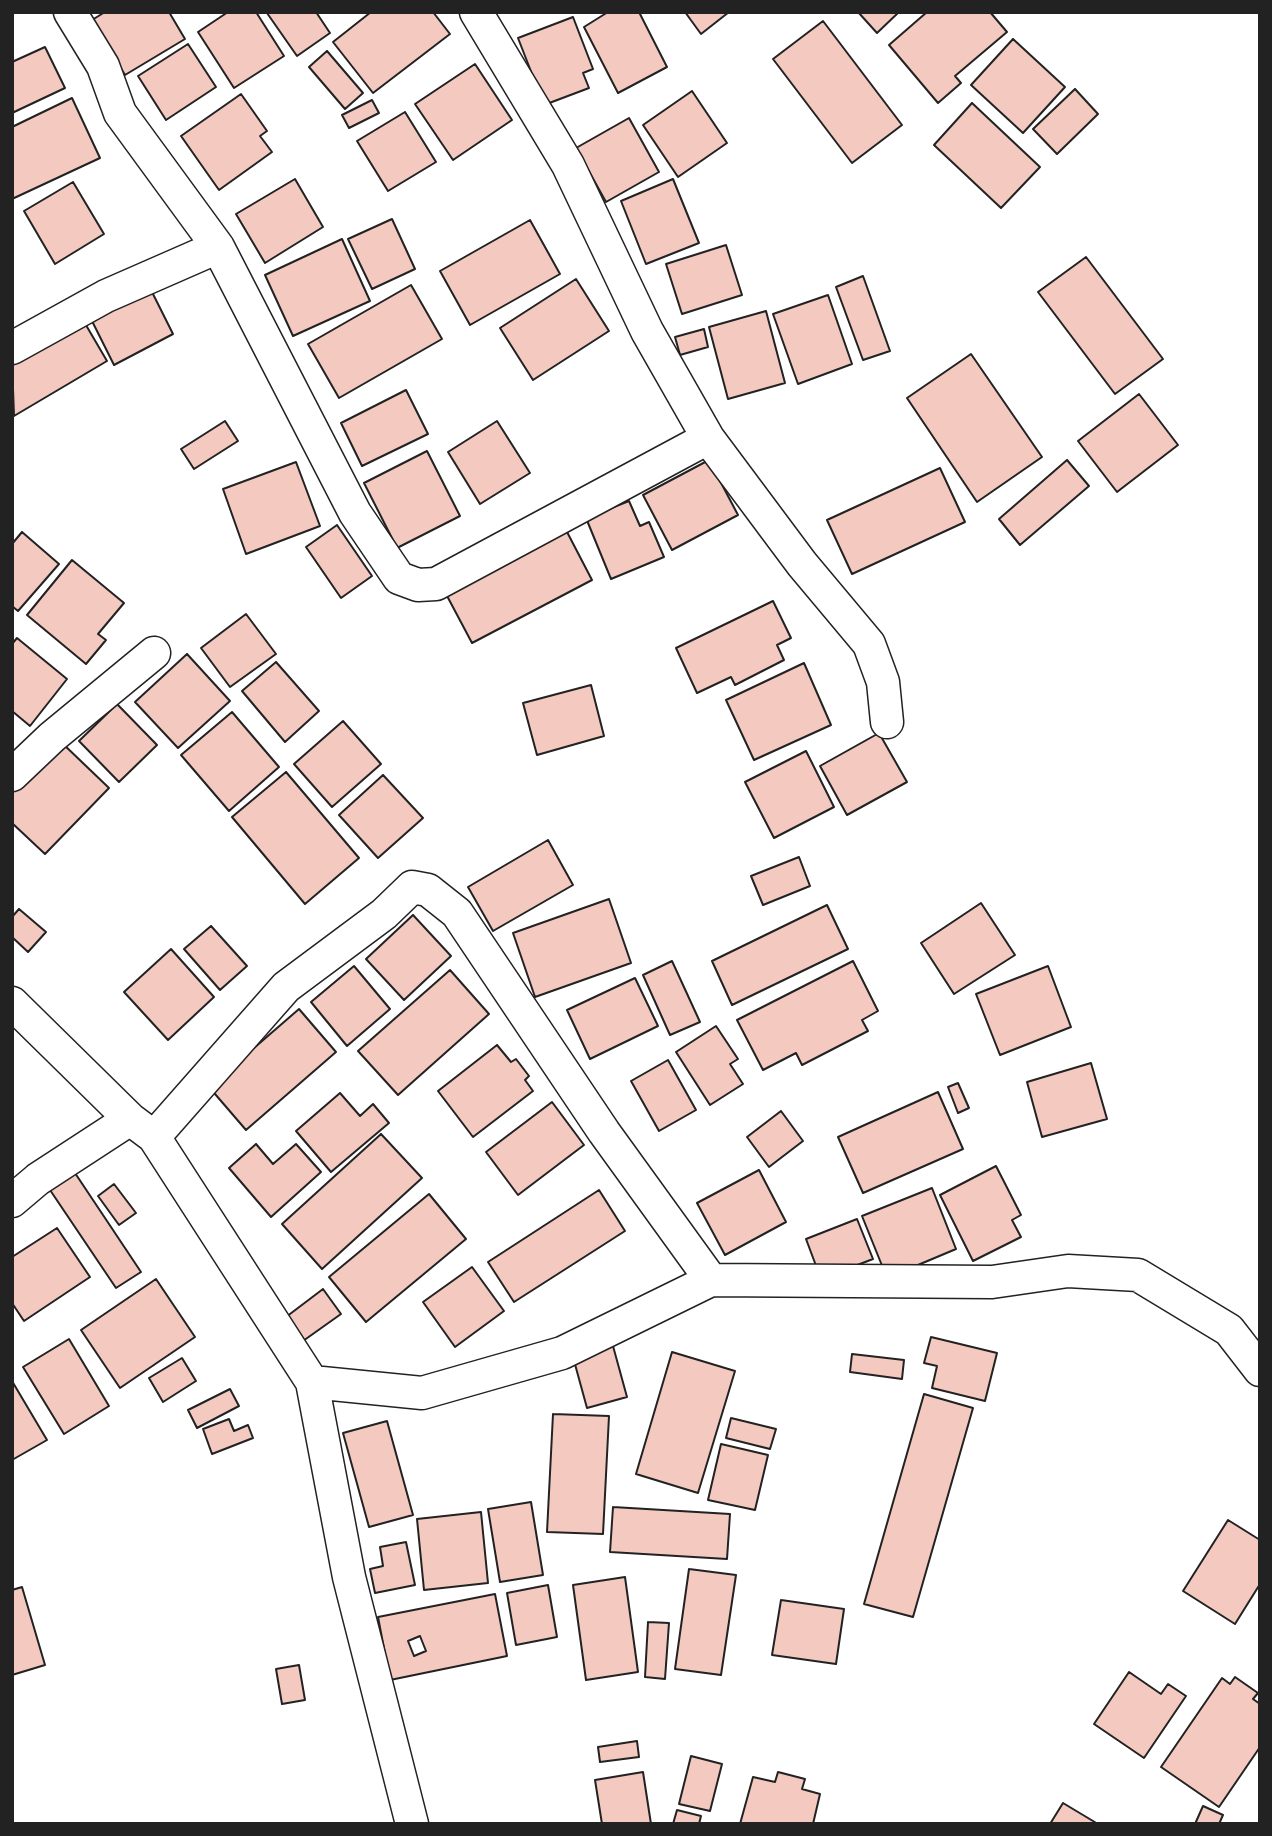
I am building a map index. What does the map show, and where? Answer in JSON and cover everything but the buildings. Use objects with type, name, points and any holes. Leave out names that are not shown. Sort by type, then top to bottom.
[{"type":"street","points":[[70,12],[103,66],[120,113],[218,247],[355,513],[399,578],[418,585],[436,584],[708,438]]},
{"type":"street","points":[[476,12],[568,165],[647,331],[708,438],[802,564],[869,644],[883,682],[887,722]]},
{"type":"street","points":[[12,348],[106,296],[218,247]]},
{"type":"street","points":[[12,775],[52,737],[154,653]]},
{"type":"street","points":[[12,1200],[38,1179],[142,1128],[286,987],[384,914],[412,887],[428,890],[441,897],[457,913],[604,1132],[711,1280]]},
{"type":"street","points":[[12,1003],[142,1128],[312,1382],[349,1577],[412,1824]]},
{"type":"street","points":[[312,1382],[422,1393],[562,1353],[711,1280],[992,1282],[1068,1271],[1138,1275],[1229,1331],[1260,1370]]}]
